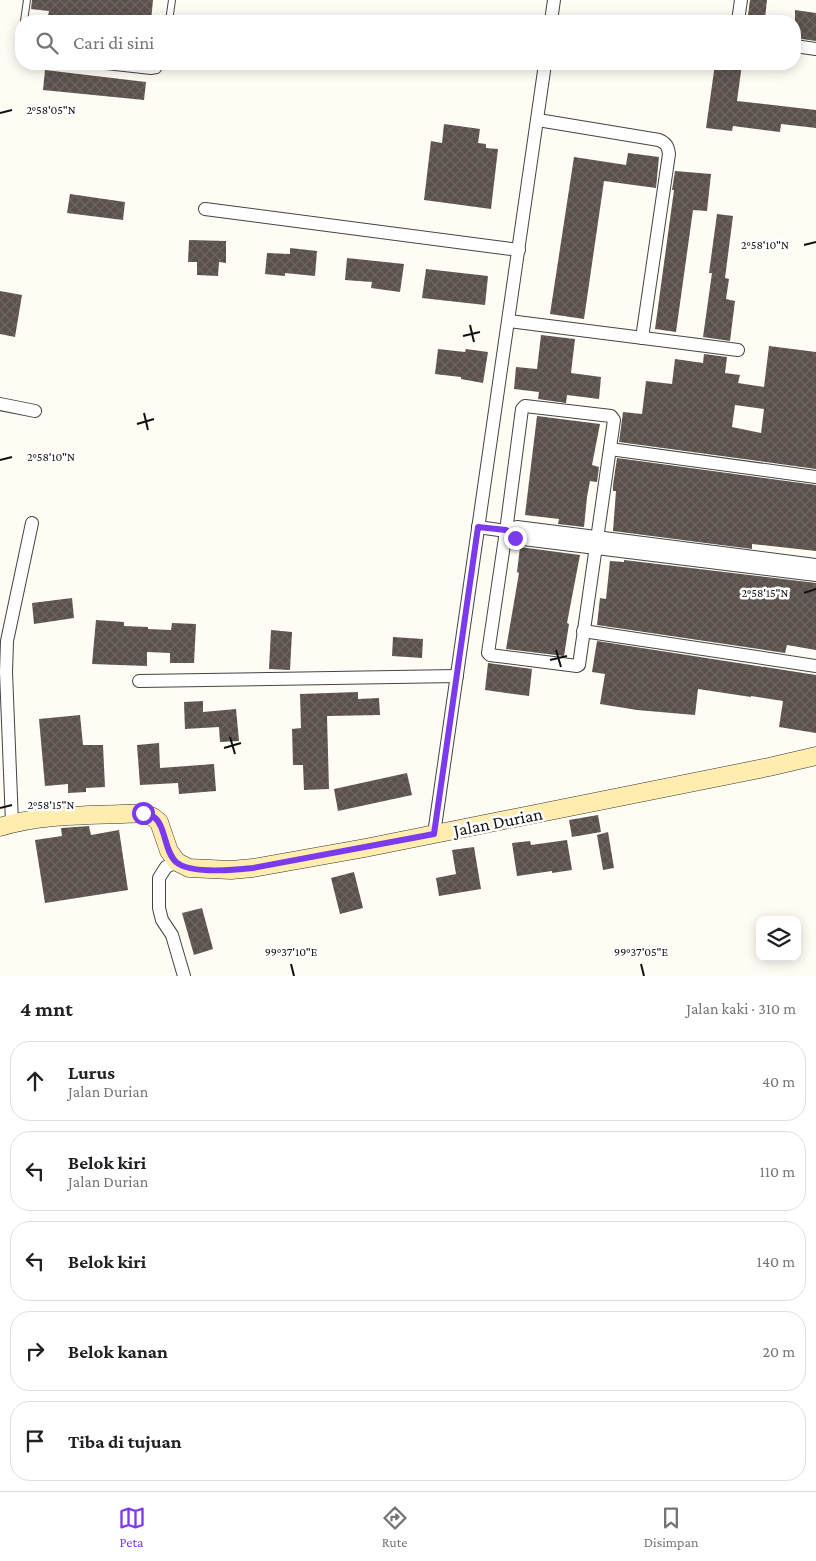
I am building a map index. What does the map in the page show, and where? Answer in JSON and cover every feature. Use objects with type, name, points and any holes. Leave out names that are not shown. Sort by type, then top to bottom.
[{"type":"street","points":[[552,15],[554,0]]},
{"type":"street","points":[[739,15],[741,0]]},
{"type":"street","points":[[801,47],[816,49]]},
{"type":"street","points":[[434,834],[545,70]]},
{"type":"street","points":[[538,120],[659,140],[665,142],[668,147],[669,154],[642,338]]},
{"type":"street","points":[[205,209],[519,250]]},
{"type":"street","points":[[509,321],[738,350]]},
{"type":"street","points":[[0,404],[35,411]]},
{"type":"street","points":[[523,407],[611,416],[614,423],[579,665],[489,655],[506,530],[523,407]]},
{"type":"street","points":[[610,449],[816,477]]},
{"type":"street","points":[[32,523],[7,641],[6,825],[56,818],[143,813],[159,822],[169,851],[177,862],[166,867],[159,878],[158,908],[162,920],[172,935],[184,976]]},
{"type":"street","points":[[478,527],[506,530],[517,527],[596,542],[816,575]]},
{"type":"street","points":[[596,542],[816,565]]},
{"type":"street","points":[[583,631],[816,666]]},
{"type":"street","points":[[139,681],[457,676]]},
{"type":"street","name":"Jalan Durian","points":[[177,862],[190,868],[231,870],[253,868],[434,834],[770,767],[816,756]]},
{"type":"lane","points":[[25,15],[27,0]]},
{"type":"lane","points":[[170,15],[172,0]]},
{"type":"lane","points":[[135,70],[151,72],[158,70]]},
{"type":"building","points":[[32,0],[153,0],[152,15],[48,15],[49,11],[31,9]]},
{"type":"building","points":[[750,0],[767,0],[765,15],[748,15]]},
{"type":"building","points":[[795,10],[816,13],[816,41],[801,39],[801,15],[795,15]]},
{"type":"building","points":[[45,70],[146,82],[144,100],[43,90]]},
{"type":"building","points":[[714,70],[741,70],[737,101],[816,110],[816,128],[781,124],[780,132],[733,126],[732,131],[706,128]]},
{"type":"building","points":[[444,124],[480,129],[478,143],[486,144],[486,148],[498,149],[491,209],[424,200],[431,141],[442,143]]},
{"type":"building","points":[[628,153],[659,157],[656,188],[604,181],[584,319],[550,314],[574,157],[626,165]]},
{"type":"building","points":[[675,171],[711,174],[707,211],[693,210],[676,332],[655,329]]},
{"type":"building","points":[[70,194],[125,202],[123,220],[67,213]]},
{"type":"building","points":[[717,214],[733,216],[725,278],[729,279],[726,299],[735,301],[730,341],[703,337],[712,273],[709,273]]},
{"type":"building","points":[[189,240],[226,241],[226,263],[219,262],[218,276],[197,275],[197,262],[188,262]]},
{"type":"building","points":[[290,248],[317,251],[315,276],[285,273],[285,276],[265,274],[267,253],[290,254]]},
{"type":"building","points":[[347,258],[404,264],[400,292],[371,288],[372,282],[345,280]]},
{"type":"building","points":[[426,269],[488,276],[485,305],[422,298]]},
{"type":"building","points":[[0,291],[22,295],[15,337],[0,334]]},
{"type":"building","points":[[541,335],[575,339],[571,373],[601,377],[599,399],[567,395],[566,403],[538,399],[539,392],[514,389],[516,367],[537,369]]},
{"type":"building","points":[[769,346],[816,352],[816,469],[619,442],[623,412],[642,414],[646,381],[672,384],[675,359],[703,363],[704,354],[727,357],[725,373],[740,375],[738,383],[764,387]],"holes":[[[735,405],[764,409],[761,433],[732,427]]]},
{"type":"building","points":[[438,349],[465,352],[466,349],[488,352],[483,383],[461,379],[461,377],[435,374]]},
{"type":"building","points":[[537,416],[600,424],[592,465],[599,467],[597,482],[590,481],[584,527],[558,524],[559,519],[525,515]]},
{"type":"building","points":[[617,458],[816,485],[816,551],[752,544],[752,549],[613,531],[616,491],[613,491],[613,485]]},
{"type":"building","points":[[520,547],[580,555],[567,623],[569,624],[564,656],[506,649],[519,573],[517,572]]},
{"type":"building","points":[[624,560],[816,583],[816,650],[787,645],[785,653],[597,625],[600,598],[606,599],[610,561],[624,562]]},
{"type":"building","points":[[72,598],[74,618],[34,624],[32,603]]},
{"type":"building","points":[[96,620],[124,622],[124,626],[171,630],[172,623],[196,624],[194,663],[170,663],[170,653],[147,652],[147,666],[92,664]]},
{"type":"building","points":[[271,630],[292,632],[290,670],[269,669]]},
{"type":"building","points":[[393,637],[423,639],[422,658],[392,656]]},
{"type":"building","points":[[597,641],[816,675],[816,733],[779,727],[783,701],[751,696],[698,689],[695,715],[637,710],[600,704],[605,674],[592,672]]},
{"type":"building","points":[[488,663],[532,669],[529,696],[485,690]]},
{"type":"building","points":[[358,692],[358,699],[379,698],[380,715],[327,716],[329,789],[304,790],[303,765],[293,765],[292,729],[301,728],[300,694]]},
{"type":"building","points":[[203,701],[203,712],[236,709],[239,741],[220,742],[219,727],[185,729],[184,702]]},
{"type":"building","points":[[80,715],[83,745],[103,745],[105,787],[86,788],[86,792],[68,793],[68,784],[45,786],[39,719]]},
{"type":"building","points":[[159,743],[160,768],[214,764],[216,791],[179,794],[178,783],[140,785],[137,745]]},
{"type":"building","points":[[407,773],[412,795],[338,811],[334,789]]},
{"type":"building","points":[[598,815],[601,832],[572,837],[569,820]]},
{"type":"building","points":[[89,826],[91,835],[119,830],[128,890],[45,903],[35,840],[62,836],[61,828]]},
{"type":"building","points":[[608,832],[614,868],[603,870],[597,835]]},
{"type":"building","points":[[567,840],[572,870],[517,876],[512,843],[530,841],[531,845]]},
{"type":"building","points":[[474,847],[481,889],[439,896],[436,878],[456,874],[452,850]]},
{"type":"building","points":[[354,872],[363,908],[340,914],[331,878]]},
{"type":"building","points":[[202,908],[213,949],[194,955],[182,913]]},
{"type":"route","points":[[143,813],[159,822],[169,851],[177,862],[190,868],[231,870],[253,868],[434,834],[478,527],[506,530],[515,538]]}]
